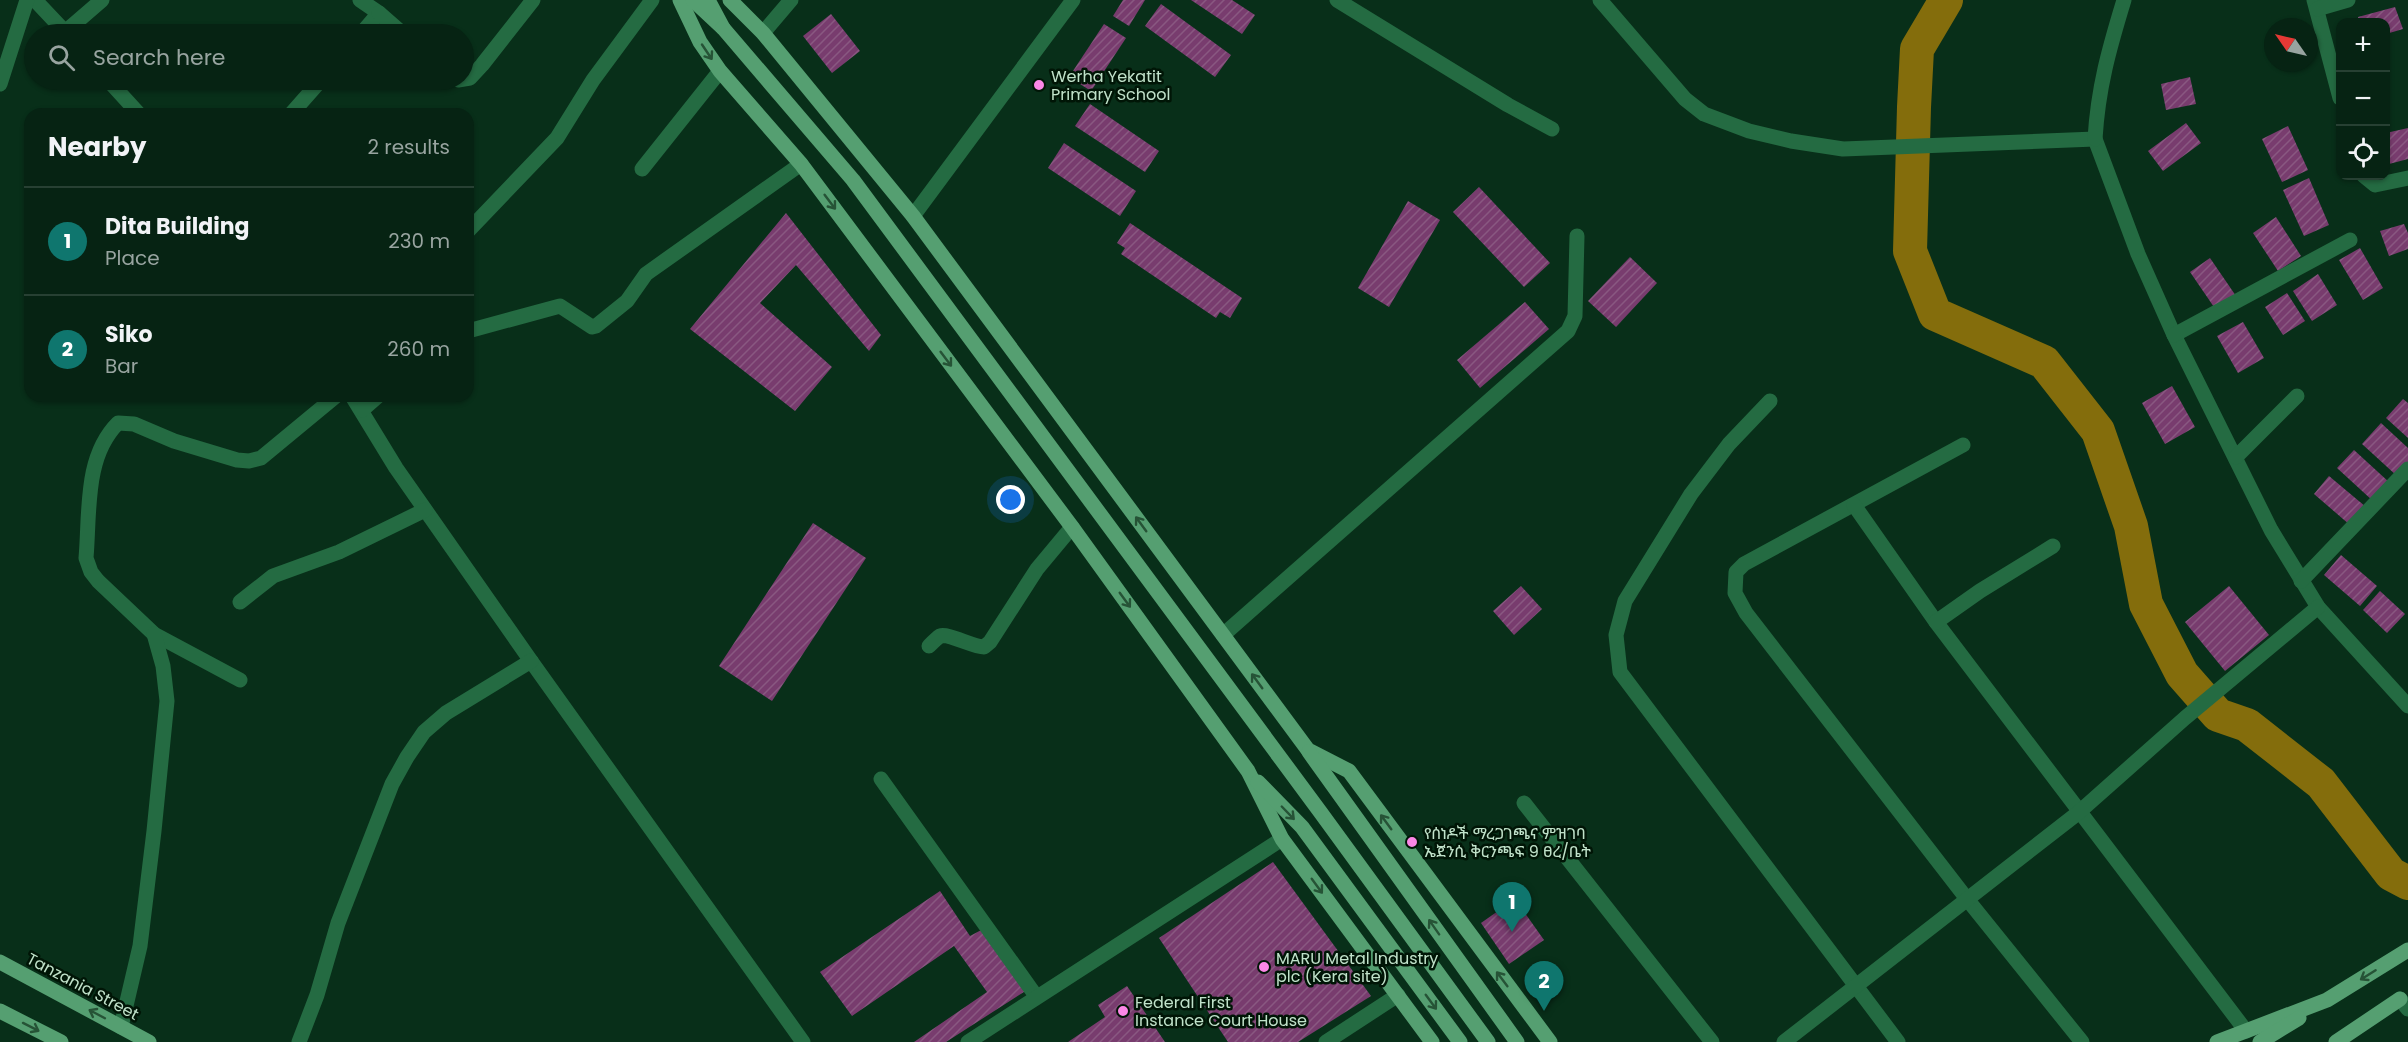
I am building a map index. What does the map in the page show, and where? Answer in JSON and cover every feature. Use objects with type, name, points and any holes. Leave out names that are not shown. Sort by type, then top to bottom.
[{"type":"main road","points":[[680,0],[700,42],[720,72],[801,164],[1072,527],[1248,771],[1302,827],[1460,1042]]},
{"type":"main road","points":[[693,0],[723,28],[860,190],[1488,1042]]},
{"type":"main road","points":[[708,0],[723,28]]},
{"type":"main road","points":[[730,0],[763,33],[913,216],[1308,750],[1517,1042]]},
{"type":"main road","points":[[1308,750],[1349,771],[1550,1042]]},
{"type":"main road","points":[[1248,771],[1282,839],[1432,1042]]},
{"type":"main road","points":[[2260,1042],[2408,950]]},
{"type":"main road","name":"Tanzania Street","points":[[0,962],[149,1042]]},
{"type":"main road","points":[[2217,1042],[2327,1000]]},
{"type":"main road","points":[[2336,1042],[2405,1001]]},
{"type":"main road","points":[[2348,1042],[2405,1001]]},
{"type":"main road","points":[[0,1011],[59,1041]]},
{"type":"street","points":[[0,84],[27,0]]},
{"type":"street","points":[[35,0],[58,24]]},
{"type":"street","points":[[76,24],[102,0]]},
{"type":"street","points":[[360,0],[391,24]]},
{"type":"street","points":[[474,73],[533,0]]},
{"type":"street","points":[[474,225],[557,138],[593,80],[652,0]]},
{"type":"street","points":[[763,33],[791,0]]},
{"type":"street","points":[[913,216],[1073,0]]},
{"type":"street","points":[[1337,0],[1508,105],[1552,129]]},
{"type":"street","points":[[1600,0],[1685,99],[1704,114],[1749,131],[1791,141],[1843,149],[2095,139]]},
{"type":"street","points":[[2124,0],[2105,62],[2097,103],[2095,139],[2138,254],[2174,335],[2271,530],[2301,581],[2318,607],[2408,706]]},
{"type":"street","points":[[2336,82],[2316,4],[2348,0]]},
{"type":"street","points":[[370,24],[379,14]]},
{"type":"street","points":[[642,169],[720,72]]},
{"type":"street","points":[[117,90],[134,108]]},
{"type":"street","points":[[296,108],[312,90]]},
{"type":"street","points":[[474,329],[560,306],[592,327],[596,326],[627,301],[646,274],[801,164]]},
{"type":"street","points":[[2369,180],[2375,185],[2408,178]]},
{"type":"street","points":[[1223,635],[1568,331],[1575,316],[1576,236]]},
{"type":"street","points":[[2174,335],[2350,240]]},
{"type":"street","points":[[2236,457],[2297,396]]},
{"type":"street","points":[[1770,401],[1729,444],[1690,494],[1625,601],[1616,635],[1620,672],[1898,1042]]},
{"type":"street","points":[[240,680],[154,634],[91,572],[86,558],[94,462],[106,435],[117,423],[134,424],[174,441],[237,460],[249,461],[261,458],[329,402]]},
{"type":"street","points":[[356,402],[396,468],[425,510],[803,1042]]},
{"type":"street","points":[[362,410],[371,402]]},
{"type":"street","points":[[1964,445],[1744,564],[1736,572],[1735,593],[1746,613],[1967,899],[2082,1042]]},
{"type":"street","points":[[2301,581],[2408,469]]},
{"type":"street","points":[[1854,505],[1936,622],[2078,813],[2246,1031]]},
{"type":"street","points":[[240,602],[273,576],[339,552],[425,510]]},
{"type":"street","points":[[929,646],[940,636],[946,635],[974,647],[984,647],[990,642],[1037,569],[1072,527]]},
{"type":"street","points":[[1936,622],[1980,591],[2053,546]]},
{"type":"street","points":[[1784,1042],[2078,813],[2185,718],[2318,607]]},
{"type":"street","points":[[121,1027],[140,946],[167,701],[163,666],[154,634]]},
{"type":"street","points":[[298,1042],[317,995],[338,923],[392,784],[407,757],[424,732],[446,713],[531,661]]},
{"type":"street","points":[[881,779],[1036,996]]},
{"type":"street","points":[[1524,803],[1712,1042]]},
{"type":"street","points":[[968,1042],[1282,839]]},
{"type":"street","points":[[1326,1042],[1398,995]]},
{"type":"building","points":[[1123,0],[1145,0],[1129,26],[1113,16]]},
{"type":"building","points":[[1191,0],[1232,0],[1255,15],[1242,34]]},
{"type":"building","points":[[1161,4],[1231,55],[1215,77],[1145,26]]},
{"type":"building","points":[[2395,7],[2403,29],[2390,33],[2390,18],[2358,17]]},
{"type":"building","points":[[831,14],[860,51],[832,73],[803,36]]},
{"type":"building","points":[[1104,24],[1126,38],[1091,91],[1069,77]]},
{"type":"building","points":[[2190,77],[2196,104],[2166,110],[2161,84]]},
{"type":"building","points":[[1090,104],[1159,151],[1145,172],[1075,126]]},
{"type":"building","points":[[2186,123],[2201,143],[2163,171],[2148,151]]},
{"type":"building","points":[[2288,126],[2308,170],[2282,182],[2262,139]]},
{"type":"building","points":[[2408,128],[2408,159],[2390,164],[2390,132]]},
{"type":"building","points":[[1064,143],[1136,191],[1120,216],[1048,168]]},
{"type":"building","points":[[2309,178],[2329,225],[2304,236],[2283,190]]},
{"type":"building","points":[[1479,187],[1550,263],[1524,287],[1453,212]]},
{"type":"building","points":[[1408,201],[1440,220],[1389,307],[1358,288]]},
{"type":"building","points":[[786,213],[881,335],[869,351],[796,265],[760,303],[832,367],[795,411],[690,329]]},
{"type":"building","points":[[2276,217],[2301,256],[2278,271],[2253,233]]},
{"type":"building","points":[[1130,223],[1242,298],[1230,318],[1220,312],[1216,318],[1121,254],[1125,248],[1117,243]]},
{"type":"building","points":[[2404,224],[2408,233],[2408,249],[2389,256],[2380,231]]},
{"type":"building","points":[[2360,248],[2383,288],[2363,300],[2339,260]]},
{"type":"building","points":[[1630,257],[1657,283],[1616,327],[1588,301]]},
{"type":"building","points":[[2210,258],[2236,296],[2216,310],[2190,272]]},
{"type":"building","points":[[2318,274],[2337,305],[2312,321],[2293,291]]},
{"type":"building","points":[[2287,293],[2305,321],[2283,335],[2265,307]]},
{"type":"building","points":[[1525,302],[1549,329],[1480,388],[1457,360]]},
{"type":"building","points":[[2243,322],[2264,358],[2238,373],[2217,336]]},
{"type":"building","points":[[2172,386],[2195,427],[2165,444],[2142,403]]},
{"type":"building","points":[[2403,399],[2408,403],[2408,438],[2386,418]]},
{"type":"building","points":[[2381,423],[2408,448],[2408,464],[2397,476],[2362,444]]},
{"type":"building","points":[[2354,450],[2390,483],[2373,501],[2337,468]]},
{"type":"building","points":[[2329,476],[2366,507],[2350,525],[2314,494]]},
{"type":"building","points":[[813,523],[866,558],[772,701],[719,666]]},
{"type":"building","points":[[2341,555],[2377,586],[2360,606],[2324,575]]},
{"type":"building","points":[[1521,586],[1542,609],[1514,635],[1493,611]]},
{"type":"building","points":[[2229,586],[2269,635],[2225,671],[2185,622]]},
{"type":"building","points":[[2380,591],[2405,614],[2387,633],[2363,610]]},
{"type":"building","name":"MARU Metal Industry plc (Kera site)","points":[[1273,862],[1371,996],[1298,1042],[1228,1042],[1159,938]]},
{"type":"building","points":[[940,891],[970,936],[985,928],[1027,990],[946,1042],[914,1042],[987,992],[954,946],[852,1016],[820,972]]},
{"type":"building","points":[[1515,899],[1544,940],[1509,964],[1481,923]]},
{"type":"building","name":"Federal First Instance Court House","points":[[1127,986],[1165,1042],[1068,1042],[1105,1017],[1098,1005]]},
{"type":"waterway","points":[[1946,0],[1917,49],[1914,107],[1910,251],[1935,314],[2044,362],[2098,431],[2131,526],[2146,604],[2182,674],[2218,715],[2247,725],[2321,783],[2391,874],[2408,883]]},
{"type":"place","name":"Werha Yekatit Primary School","points":[[1039,85]]},
{"type":"place","name":"የሰነዶች ማረጋገጫና ምዝገባ ኤጀንሲ ቅርንጫፍ 9 ፀረ/ቤት","points":[[1412,842]]},
{"type":"place","name":"Dita Building","points":[[1512,932]]},
{"type":"place","name":"MARU Metal Industry plc (Kera site)","points":[[1264,967]]},
{"type":"place","name":"Federal First Instance Court House","points":[[1123,1011]]},
{"type":"place","name":"Siko","points":[[1544,1011]]}]
